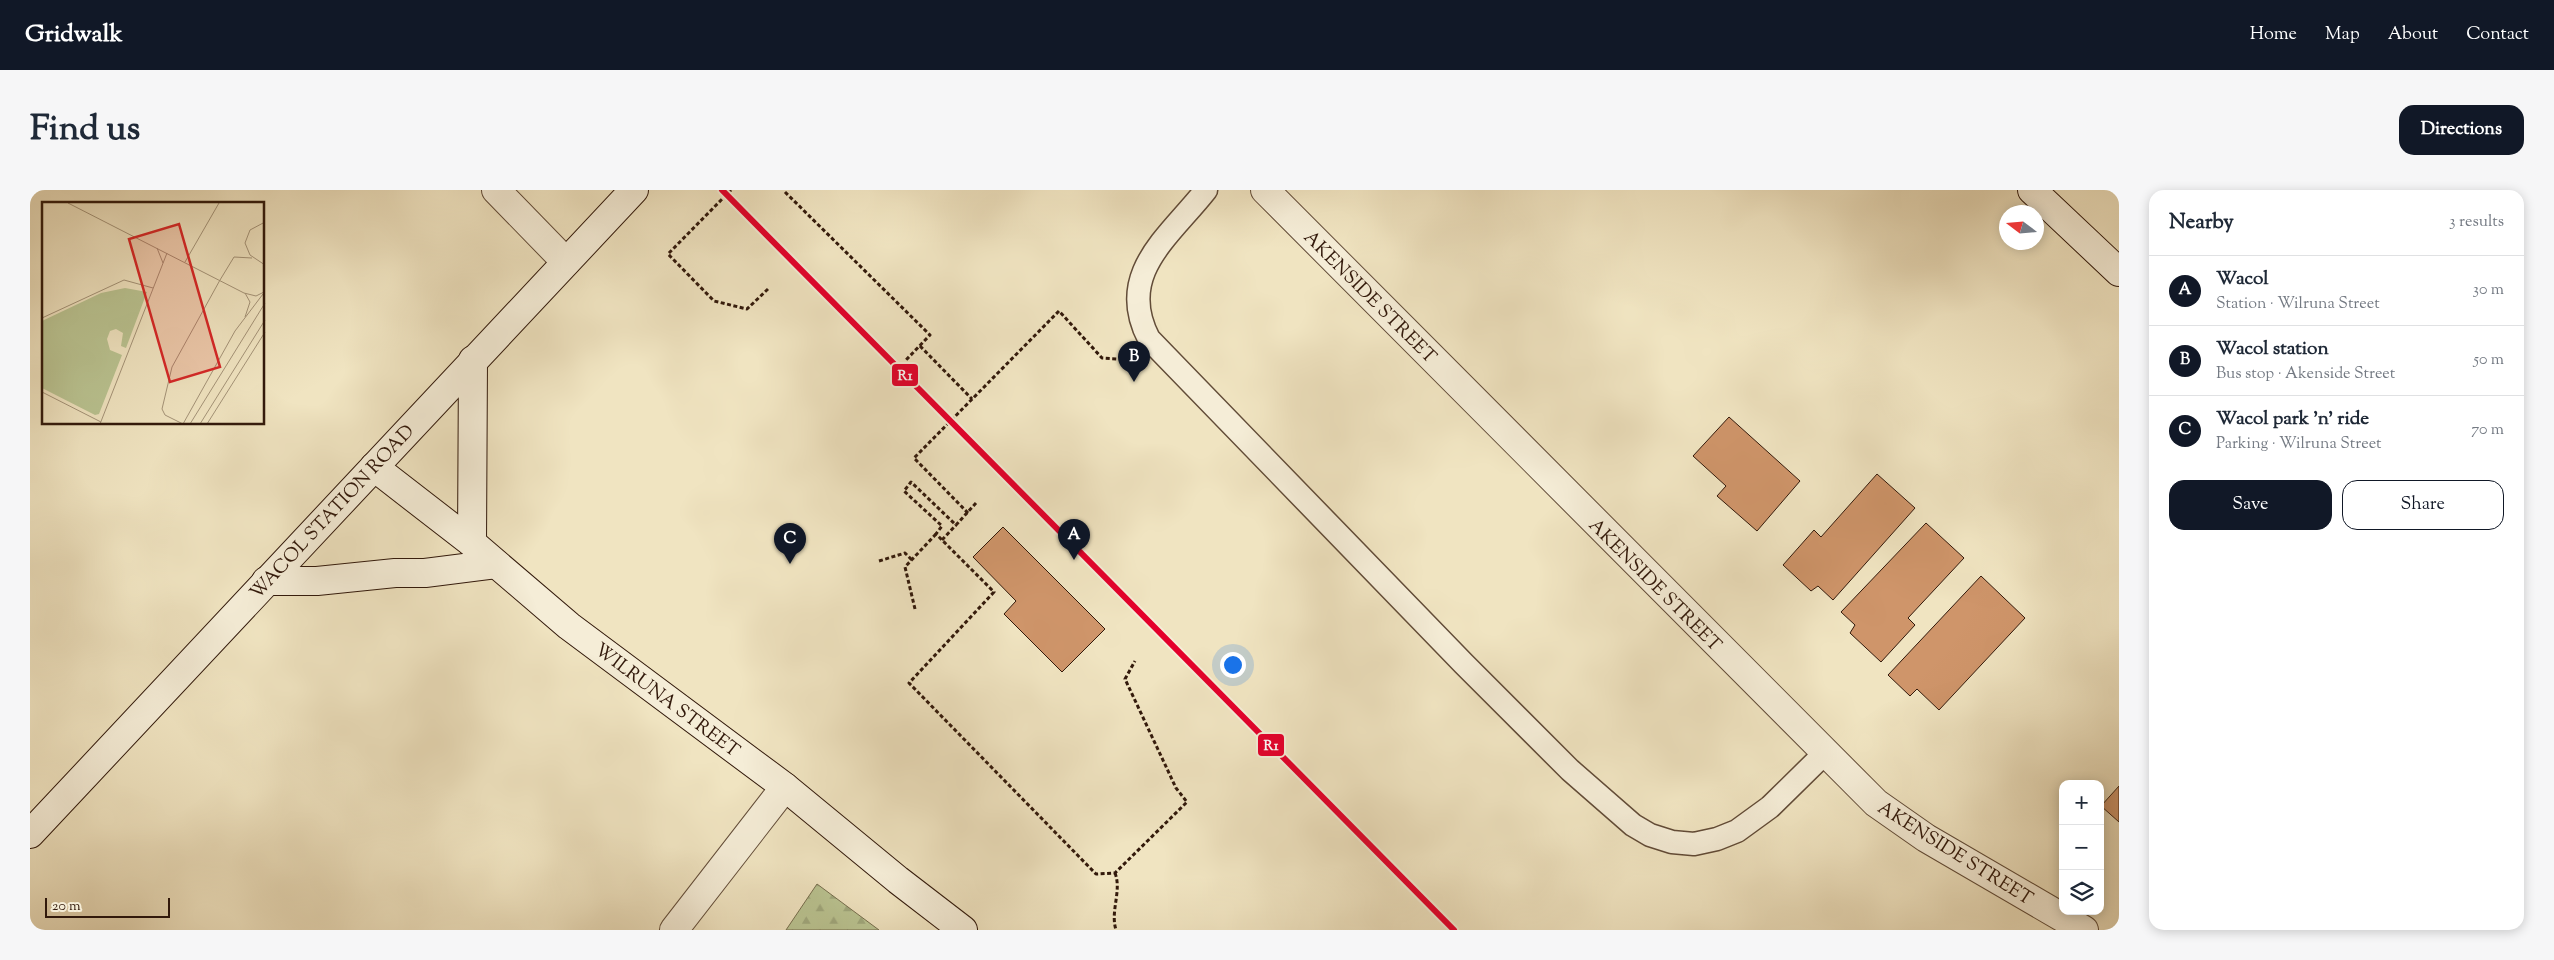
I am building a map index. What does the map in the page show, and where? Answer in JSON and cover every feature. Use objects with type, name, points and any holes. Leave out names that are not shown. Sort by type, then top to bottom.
[{"type":"main road","points":[[496,190],[566,262]]},
{"type":"main road","name":"WACOL STATION ROAD","points":[[30,834],[634,190]]},
{"type":"main road","name":"AKENSIDE STREET","points":[[1266,190],[1876,803],[1926,838],[2084,930]]},
{"type":"main road","points":[[2032,190],[2119,272]]},
{"type":"main road","points":[[472,543],[474,360]]},
{"type":"main road","name":"WILRUNA STREET","points":[[374,467],[472,543],[569,626],[785,787],[898,880],[963,930]]},
{"type":"main road","points":[[266,581],[317,581],[395,573],[425,573],[496,564]]},
{"type":"main road","points":[[674,930],[785,787]]},
{"type":"lane","points":[[1206,190],[1154,253],[1142,273],[1137,289],[1137,302],[1141,324],[1149,339],[1457,657],[1576,776],[1633,825],[1650,835],[1672,842],[1694,844],[1717,839],[1738,831],[1770,807],[1825,753]]},
{"type":"path","points":[[731,190],[668,254],[714,301],[747,309],[768,288]]},
{"type":"path","points":[[785,190],[930,335],[906,360]]},
{"type":"path","points":[[968,513],[914,458],[1059,311],[1102,358],[1118,359]]},
{"type":"path","points":[[920,346],[972,399]]},
{"type":"path","points":[[915,609],[905,568],[942,526],[904,491],[911,482],[956,525]]},
{"type":"path","points":[[942,540],[976,503]]},
{"type":"path","points":[[936,534],[994,592],[909,683],[1096,874],[1114,873],[1187,802],[1176,788],[1125,679],[1135,661]]},
{"type":"path","points":[[879,561],[905,553],[912,560]]},
{"type":"path","points":[[1114,873],[1118,881],[1113,922],[1116,930]]},
{"type":"green space","points":[[817,884],[879,930],[786,930]]},
{"type":"building","points":[[1729,417],[1800,481],[1757,531],[1717,496],[1726,486],[1693,456]]},
{"type":"building","points":[[1877,474],[1915,508],[1833,600],[1818,586],[1811,591],[1783,565],[1814,530],[1821,537]]},
{"type":"building","points":[[1926,523],[1964,558],[1908,618],[1915,625],[1881,662],[1850,633],[1855,625],[1841,612]]},
{"type":"building","points":[[1003,527],[1105,629],[1062,672],[1004,614],[1016,601],[973,557]]},
{"type":"building","points":[[1981,576],[2025,618],[1939,710],[1917,689],[1910,696],[1888,675]]},
{"type":"building","points":[[2119,786],[2119,822],[2104,809],[2104,803]]},
{"type":"transit line","name":"R1","points":[[722,190],[1454,930]]},
{"type":"place","name":"Wacol station","points":[[1134,382]]},
{"type":"place","name":"Wacol","points":[[1074,560]]},
{"type":"place","name":"Wacol park 'n' ride","points":[[790,564]]}]
